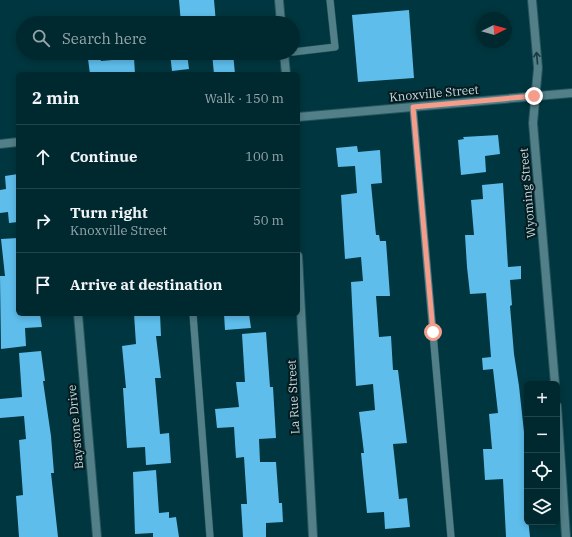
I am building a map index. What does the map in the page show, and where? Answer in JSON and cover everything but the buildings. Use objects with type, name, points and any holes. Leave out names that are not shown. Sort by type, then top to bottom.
[{"type":"street","points":[[279,0],[280,16]]},
{"type":"street","name":"Wyoming Street","points":[[532,0],[538,68],[534,96],[533,123],[555,381]]},
{"type":"street","points":[[285,60],[286,72]]},
{"type":"street","name":"Knoxville Street","points":[[300,117],[572,93]]},
{"type":"street","points":[[0,144],[16,142]]},
{"type":"street","name":"La Rue Street","points":[[300,293],[313,537]]},
{"type":"street","name":"Baystone Drive","points":[[78,316],[96,537]]},
{"type":"street","points":[[558,417],[566,537]]},
{"type":"lane","points":[[300,51],[335,47],[330,0]]},
{"type":"lane","points":[[413,107],[450,537]]},
{"type":"lane","points":[[192,316],[210,537]]},
{"type":"route","points":[[433,332],[413,107],[534,96]]}]
